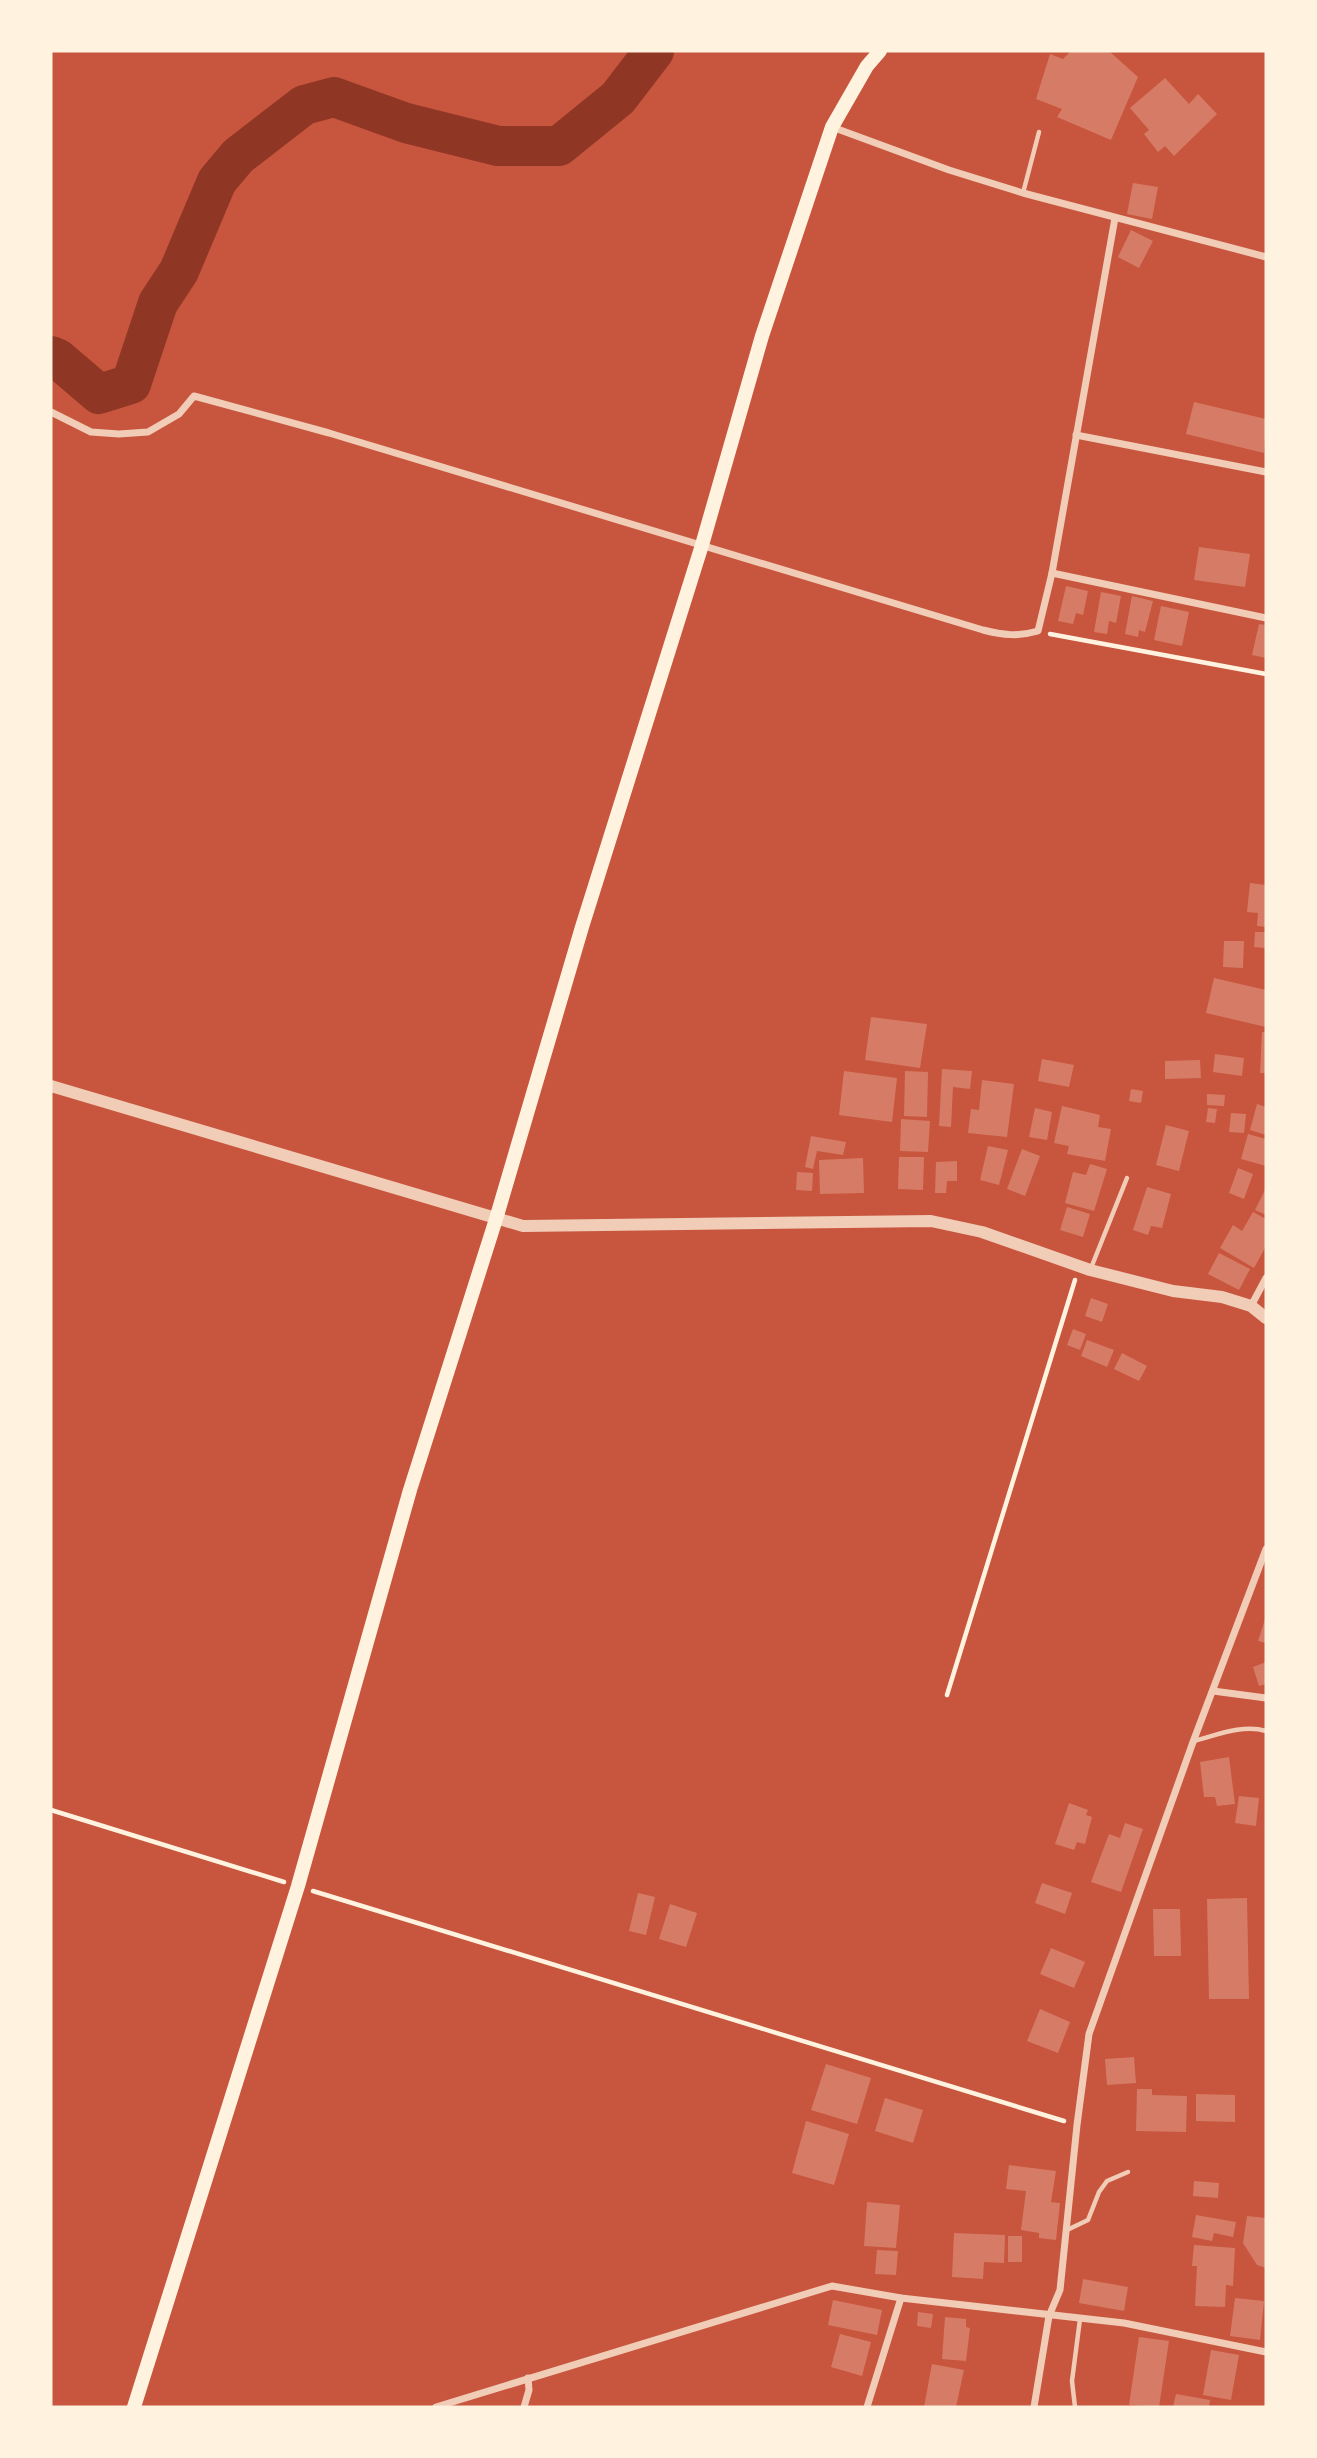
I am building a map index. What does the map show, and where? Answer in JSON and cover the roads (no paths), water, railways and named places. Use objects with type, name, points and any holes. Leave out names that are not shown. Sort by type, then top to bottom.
[{"type":"main road","points":[[134,2407],[298,1886],[410,1490],[496,1219],[582,927],[702,545],[762,336],[832,127],[867,66],[880,51]]},
{"type":"street","points":[[832,127],[949,170],[1023,193],[1266,257]]},
{"type":"street","points":[[51,412],[91,432],[148,432],[179,414],[194,396],[329,433],[983,630],[1011,636],[1038,631],[1052,573],[1115,218]]},
{"type":"street","points":[[1076,435],[1266,472]]},
{"type":"street","points":[[1052,573],[1266,618]]},
{"type":"street","points":[[51,1086],[523,1226],[931,1221],[982,1232],[1085,1268],[1173,1291],[1222,1297],[1251,1306],[1266,1318]]},
{"type":"street","points":[[1251,1306],[1266,1278]]},
{"type":"street","points":[[1034,2407],[1049,2316],[1060,2290],[1089,2034],[1266,1549]]},
{"type":"street","points":[[1213,1691],[1266,1698]]},
{"type":"street","points":[[436,2407],[832,2286],[901,2298],[1124,2322],[1266,2352]]},
{"type":"street","points":[[867,2407],[901,2298]]},
{"type":"street","points":[[524,2407],[529,2390],[528,2378]]},
{"type":"lane","points":[[1023,193],[1039,132]]},
{"type":"lane","points":[[1085,1268],[1127,1178]]},
{"type":"lane","points":[[1194,1742],[1254,1727],[1266,1731]]},
{"type":"lane","points":[[1066,2231],[1087,2220],[1107,2181],[1128,2172]]},
{"type":"lane","points":[[1074,2407],[1072,2381],[1080,2319]]},
{"type":"waterway","points":[[51,356],[99,394],[131,384],[158,303],[179,271],[217,181],[238,156],[304,105],[334,97],[406,123],[498,146],[559,146],[618,98],[654,51]]}]
